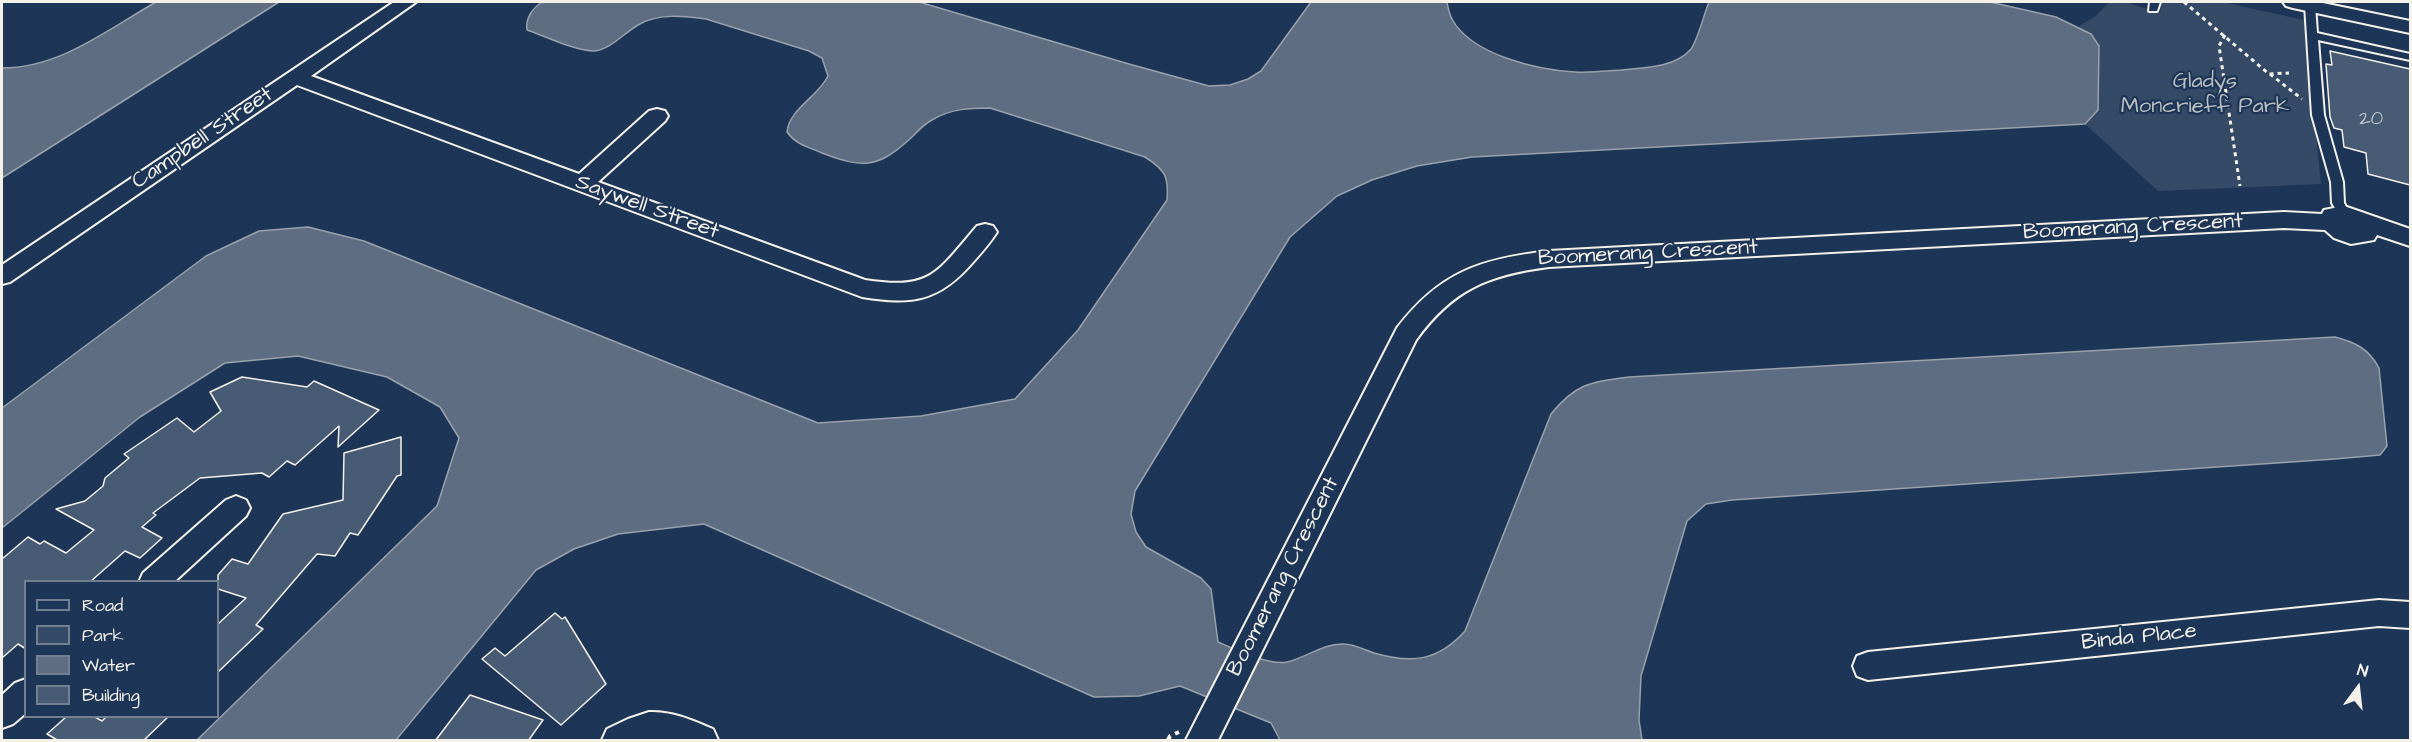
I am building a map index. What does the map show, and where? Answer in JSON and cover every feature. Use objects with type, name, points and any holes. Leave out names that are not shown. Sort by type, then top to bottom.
[{"type":"street","name":"Campbell Street","points":[[2,276],[406,2]]},
{"type":"street","points":[[2302,3],[2410,27]]},
{"type":"street","name":"Saywell Street","points":[[294,77],[862,288],[892,294],[914,293],[929,288],[949,275],[985,232]]},
{"type":"street","points":[[582,184],[657,116]]},
{"type":"street","name":"Boomerang Crescent","points":[[1192,735],[1219,706],[1406,335],[1422,312],[1444,292],[1469,277],[1520,262],[1549,259],[2283,220],[2353,223],[2410,238]]},
{"type":"street","points":[[2353,223],[2410,233]]},
{"type":"street","name":"Boomerang Crescent","points":[[2353,223],[2410,251]]},
{"type":"street","points":[[155,580],[236,508]]},
{"type":"street","name":"Binda Place","points":[[1868,666],[2379,613],[2410,615]]},
{"type":"street","points":[[2,714],[24,695]]},
{"type":"street","points":[[618,741],[637,729],[649,726],[675,730],[702,741]]},
{"type":"lane","points":[[2302,3],[2312,35],[2318,115],[2337,182],[2338,203],[2353,223]]},
{"type":"lane","points":[[2312,35],[2410,57]]},
{"type":"path","points":[[2184,2],[2309,105]]},
{"type":"path","points":[[2225,35],[2219,46],[2240,186]]},
{"type":"path","points":[[2269,74],[2289,73]]},
{"type":"path","points":[[1168,741],[1170,736],[1192,735]]},
{"type":"green space","name":"Gladys Moncrieff Park","points":[[2109,2],[2125,2],[2160,13],[2162,2],[2223,2],[2304,20],[2321,184],[2158,191],[2085,124],[2098,110],[2079,26],[2096,16]]},
{"type":"water","points":[[156,2],[279,2],[2,178],[2,68],[44,62],[82,46]]},
{"type":"water","points":[[542,2],[919,2],[1209,86],[1230,85],[1248,79],[1261,71],[1311,2],[1447,2],[1451,17],[1461,32],[1490,51],[1525,64],[1560,71],[1581,72],[1649,67],[1676,60],[1694,45],[1709,2],[1990,2],[2056,17],[2091,34],[2099,46],[2098,110],[2085,124],[1472,157],[1417,166],[1372,180],[1337,196],[1290,237],[1135,491],[1131,514],[1136,532],[1146,547],[1201,578],[1211,589],[1218,642],[1271,662],[1287,662],[1336,644],[1356,646],[1374,653],[1412,659],[1434,654],[1455,641],[1465,631],[1551,414],[1577,390],[1604,381],[1629,377],[2335,337],[2361,347],[2379,368],[2387,446],[2380,455],[2335,459],[1732,500],[1706,504],[1687,521],[1641,676],[1639,720],[1642,740],[1280,740],[1271,723],[1180,686],[1139,696],[1094,697],[704,524],[618,534],[574,549],[536,570],[396,740],[197,740],[437,506],[459,438],[440,407],[387,377],[298,356],[225,363],[140,417],[2,528],[2,408],[206,256],[259,231],[308,227],[364,241],[818,423],[921,416],[1015,399],[1078,330],[1167,200],[1164,174],[1145,157],[990,108],[946,113],[923,126],[889,155],[870,163],[849,162],[803,145],[787,132],[793,116],[828,76],[822,58],[809,51],[706,19],[671,16],[646,21],[606,48],[586,50],[527,30],[530,14]]},
{"type":"building","points":[[2330,51],[2410,69],[2410,185],[2368,174],[2366,153],[2344,147],[2342,130],[2334,128],[2330,117],[2326,64],[2332,65]]},
{"type":"building","points":[[242,377],[307,387],[314,381],[379,410],[338,447],[339,426],[295,465],[287,461],[269,477],[262,473],[200,478],[153,513],[156,515],[142,527],[162,538],[140,558],[125,551],[92,580],[24,580],[24,648],[18,644],[2,658],[2,559],[28,537],[40,544],[44,541],[66,553],[94,530],[56,509],[85,501],[103,486],[105,478],[129,458],[124,454],[177,418],[194,432],[221,411],[210,392]]},
{"type":"building","points":[[401,437],[401,475],[397,476],[358,535],[350,533],[335,556],[317,554],[256,625],[263,629],[219,671],[219,623],[246,598],[219,589],[218,575],[232,559],[248,564],[283,514],[343,500],[344,453]]},
{"type":"building","points":[[555,613],[562,619],[565,617],[606,684],[561,725],[482,659],[495,648],[505,656]]},
{"type":"building","points":[[470,695],[543,720],[528,741],[435,741]]},
{"type":"building","points":[[65,718],[97,718],[102,721],[105,718],[167,718],[143,741],[59,741],[47,734]]}]
